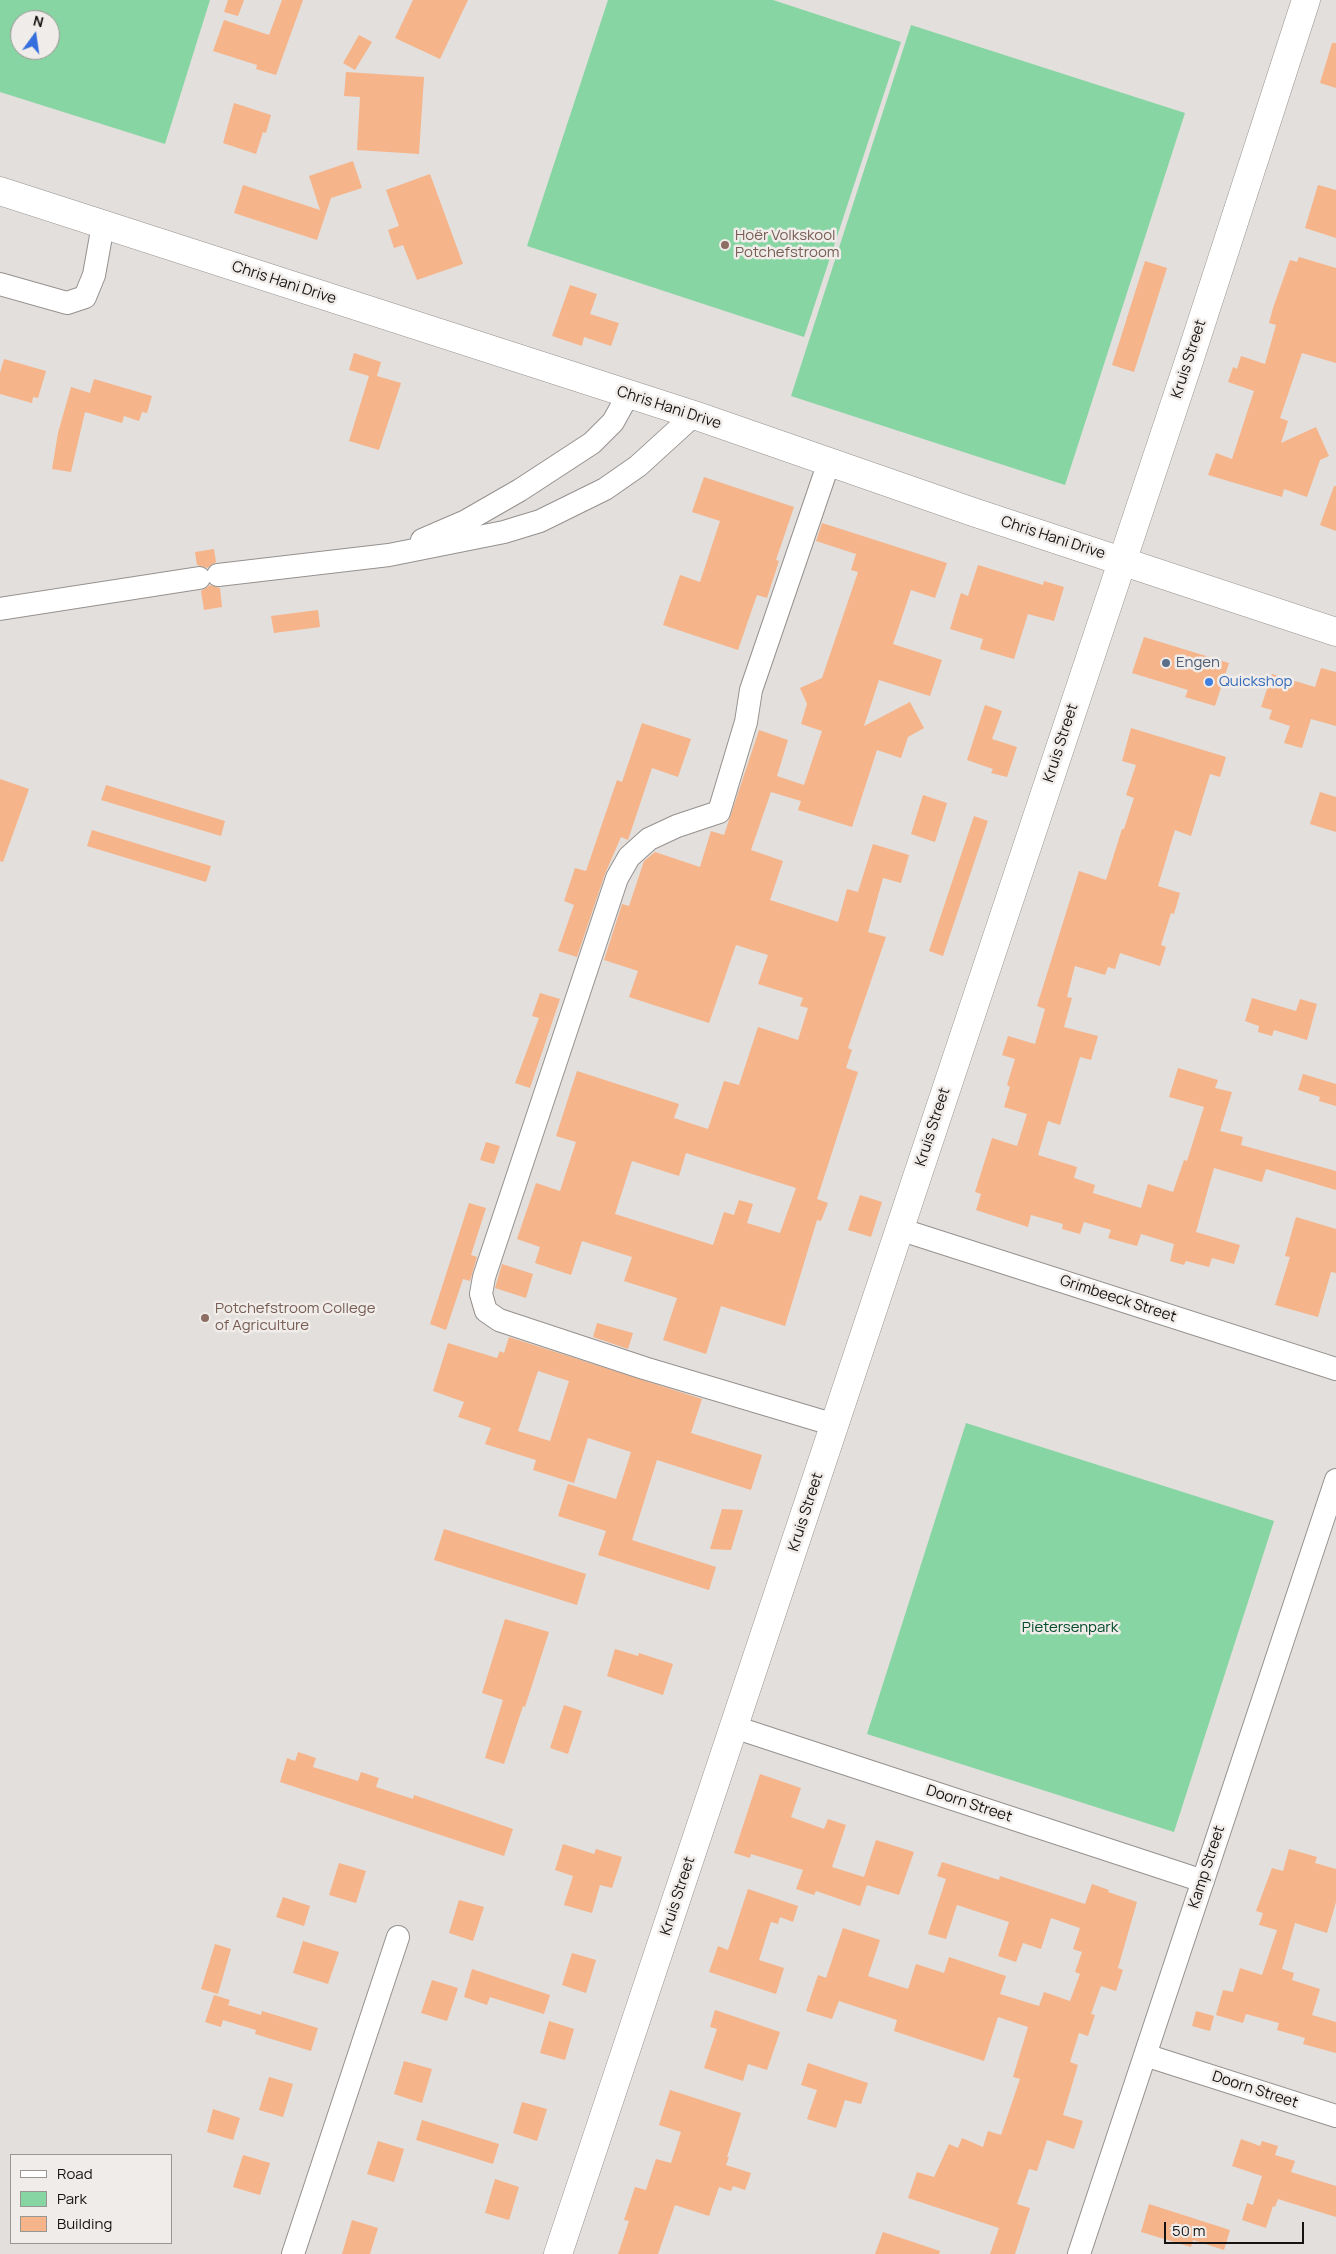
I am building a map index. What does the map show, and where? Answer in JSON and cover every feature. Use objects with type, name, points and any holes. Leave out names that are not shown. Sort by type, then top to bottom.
[{"type":"street","name":"Kruis Street","points":[[558,2254],[1121,560],[1189,361],[1306,0]]},
{"type":"street","name":"Chris Hani Drive","points":[[0,191],[694,415],[1336,632]]},
{"type":"street","points":[[0,284],[54,301],[67,303],[85,297],[94,275],[103,225]]},
{"type":"street","points":[[389,555],[466,521],[561,465],[592,443],[613,422],[628,394]]},
{"type":"street","points":[[0,610],[208,576],[389,555],[495,534],[540,521],[605,489],[638,466],[694,415]]},
{"type":"street","points":[[829,462],[751,690],[746,722],[719,812],[677,826],[650,839],[628,856],[617,878],[487,1268],[481,1294],[486,1311],[499,1320],[644,1368],[835,1424]]},
{"type":"street","name":"Grimbeeck Street","points":[[899,1228],[1336,1369]]},
{"type":"street","name":"Kamp Street","points":[[1079,2254],[1336,1480]]},
{"type":"street","name":"Doorn Street","points":[[734,1726],[1203,1881]]},
{"type":"street","points":[[293,2254],[398,1937]]},
{"type":"street","name":"Doorn Street","points":[[1145,2055],[1336,2116]]},
{"type":"green space","points":[[0,0],[210,0],[165,144],[0,92]]},
{"type":"green space","points":[[608,0],[773,0],[901,42],[804,337],[527,246]]},
{"type":"green space","points":[[911,25],[1185,113],[1065,485],[791,396]]},
{"type":"green space","name":"Pietersenpark","points":[[966,1423],[1274,1521],[1174,1832],[867,1734]]},
{"type":"building","points":[[228,0],[244,0],[238,16],[224,12]]},
{"type":"building","points":[[282,0],[303,0],[276,75],[256,69],[257,65],[213,51],[224,20],[269,35]]},
{"type":"building","points":[[413,0],[468,0],[440,59],[395,38]]},
{"type":"building","points":[[359,35],[372,42],[355,70],[343,63]]},
{"type":"building","points":[[1332,43],[1336,43],[1336,88],[1320,83]]},
{"type":"building","points":[[346,72],[424,77],[419,154],[357,150],[360,97],[344,96]]},
{"type":"building","points":[[234,103],[271,115],[266,133],[263,132],[256,154],[223,143]]},
{"type":"building","points":[[353,161],[362,188],[331,198],[317,240],[234,213],[243,185],[320,210],[309,176]]},
{"type":"building","points":[[430,174],[463,264],[417,280],[403,245],[394,248],[388,230],[399,226],[386,190]]},
{"type":"building","points":[[1318,185],[1336,190],[1336,238],[1305,228]]},
{"type":"building","points":[[1299,257],[1336,268],[1336,363],[1302,353],[1280,418],[1288,421],[1281,443],[1316,427],[1329,456],[1320,460],[1307,497],[1284,489],[1282,497],[1208,475],[1216,453],[1232,459],[1254,391],[1228,382],[1233,367],[1237,369],[1241,356],[1265,364],[1276,325],[1269,323],[1273,308],[1290,260],[1297,262]]},
{"type":"building","points":[[1145,261],[1167,268],[1134,372],[1112,365]]},
{"type":"building","points":[[570,285],[597,294],[590,314],[619,323],[611,346],[584,337],[582,346],[552,336]]},
{"type":"building","points":[[354,353],[381,362],[377,376],[401,383],[379,450],[349,441],[369,376],[349,370]]},
{"type":"building","points":[[4,359],[46,371],[38,398],[33,397],[32,403],[0,394],[0,373]]},
{"type":"building","points":[[94,379],[152,396],[147,413],[142,412],[139,421],[124,416],[122,423],[85,412],[71,472],[52,469],[58,433],[71,387],[90,393]]},
{"type":"building","points":[[704,477],[794,507],[776,560],[779,561],[767,598],[757,595],[738,650],[663,625],[680,575],[700,582],[720,521],[692,512]]},
{"type":"building","points":[[1334,486],[1336,486],[1336,531],[1320,525]]},
{"type":"building","points":[[822,523],[947,563],[935,598],[911,590],[893,644],[942,660],[930,696],[879,680],[864,726],[910,702],[924,728],[908,737],[901,758],[877,750],[852,827],[798,810],[801,801],[771,792],[751,850],[783,861],[770,900],[838,922],[847,889],[858,892],[873,844],[909,855],[901,883],[883,878],[868,932],[886,937],[848,1048],[852,1050],[846,1068],[858,1072],[817,1199],[828,1203],[821,1221],[817,1220],[785,1326],[721,1306],[706,1354],[663,1340],[677,1298],[624,1281],[632,1257],[582,1241],[571,1275],[535,1263],[540,1247],[517,1239],[536,1183],[560,1191],[576,1142],[556,1136],[577,1071],[679,1104],[674,1118],[708,1129],[724,1081],[739,1085],[758,1027],[798,1040],[808,1008],[800,1006],[803,998],[758,984],[768,955],[736,945],[709,1023],[629,997],[638,971],[604,960],[622,904],[629,906],[644,861],[655,852],[700,867],[711,831],[724,835],[759,730],[788,740],[777,776],[804,785],[822,731],[801,724],[807,704],[800,688],[822,678],[858,572],[851,570],[856,554],[816,541]],"holes":[[[686,1153],[796,1188],[780,1233],[747,1223],[753,1204],[739,1200],[734,1215],[724,1212],[713,1245],[615,1214],[632,1161],[679,1176]]]},
{"type":"building","points":[[214,549],[216,562],[207,568],[197,565],[195,552]]},
{"type":"building","points":[[978,565],[1043,585],[1044,581],[1064,587],[1054,621],[1028,614],[1014,659],[980,649],[983,639],[950,629],[961,593],[968,596]]},
{"type":"building","points":[[210,585],[220,588],[222,607],[204,610],[201,591]]},
{"type":"building","points":[[318,610],[320,627],[274,633],[271,616]]},
{"type":"building","points":[[1144,637],[1229,663],[1215,706],[1185,697],[1188,690],[1132,673]]},
{"type":"building","points":[[1321,668],[1336,672],[1336,726],[1311,719],[1302,748],[1284,743],[1290,726],[1269,719],[1272,710],[1261,707],[1272,674],[1315,687]]},
{"type":"building","points":[[985,705],[1002,711],[992,739],[1017,747],[1007,777],[991,773],[993,769],[967,760]]},
{"type":"building","points":[[642,723],[691,739],[678,777],[652,768],[628,840],[621,837],[605,874],[577,957],[558,951],[574,905],[564,901],[575,868],[586,871],[617,780],[622,782]]},
{"type":"building","points":[[1131,728],[1226,757],[1220,777],[1210,774],[1191,836],[1175,830],[1158,886],[1180,893],[1174,914],[1171,913],[1161,945],[1166,947],[1160,966],[1120,953],[1115,969],[1108,967],[1105,975],[1075,966],[1067,997],[1072,998],[1064,1027],[1098,1036],[1091,1060],[1080,1057],[1060,1125],[1048,1121],[1038,1155],[1077,1167],[1074,1178],[1095,1185],[1093,1193],[1141,1208],[1148,1184],[1173,1192],[1184,1160],[1187,1161],[1204,1107],[1169,1097],[1178,1068],[1218,1080],[1215,1088],[1232,1092],[1220,1131],[1243,1137],[1241,1145],[1336,1171],[1336,1190],[1266,1169],[1262,1182],[1214,1168],[1196,1232],[1240,1245],[1234,1264],[1212,1258],[1209,1267],[1186,1261],[1184,1265],[1170,1261],[1174,1244],[1141,1234],[1137,1246],[1108,1238],[1111,1230],[1084,1222],[1080,1234],[1062,1229],[1063,1224],[1031,1215],[1028,1227],[976,1210],[981,1194],[975,1192],[992,1138],[1017,1146],[1027,1114],[1004,1107],[1010,1087],[1007,1085],[1015,1059],[1002,1055],[1008,1036],[1035,1044],[1045,1009],[1037,1006],[1079,871],[1106,880],[1134,798],[1126,795],[1136,765],[1122,761]]},
{"type":"building","points":[[0,779],[29,789],[3,862],[0,861]]},
{"type":"building","points":[[106,785],[225,821],[221,836],[101,800]]},
{"type":"building","points":[[1320,792],[1336,797],[1336,832],[1310,824]]},
{"type":"building","points":[[923,795],[947,803],[935,842],[911,834]]},
{"type":"building","points":[[974,816],[988,821],[943,956],[929,951]]},
{"type":"building","points":[[92,830],[211,866],[206,882],[87,846]]},
{"type":"building","points":[[540,993],[560,999],[530,1088],[515,1083],[539,1018],[532,1016]]},
{"type":"building","points":[[1252,998],[1296,1011],[1300,999],[1317,1004],[1307,1040],[1274,1030],[1272,1036],[1258,1032],[1259,1026],[1245,1021]]},
{"type":"building","points":[[1303,1074],[1336,1084],[1336,1106],[1319,1101],[1320,1097],[1298,1090]]},
{"type":"building","points":[[486,1142],[500,1146],[494,1164],[480,1160]]},
{"type":"building","points":[[860,1195],[882,1202],[871,1237],[848,1230]]},
{"type":"building","points":[[469,1203],[486,1208],[471,1255],[477,1257],[470,1281],[463,1279],[446,1330],[430,1324]]},
{"type":"building","points":[[1296,1217],[1336,1229],[1336,1273],[1331,1272],[1318,1317],[1275,1305],[1290,1257],[1285,1256]]},
{"type":"building","points":[[502,1264],[533,1274],[526,1298],[495,1288]]},
{"type":"building","points":[[597,1323],[633,1333],[628,1349],[593,1337]]},
{"type":"building","points":[[509,1337],[702,1399],[691,1433],[762,1455],[751,1490],[657,1460],[632,1540],[716,1567],[709,1590],[598,1555],[606,1531],[558,1516],[568,1484],[616,1499],[631,1452],[588,1438],[574,1483],[533,1470],[536,1460],[485,1444],[491,1428],[458,1417],[464,1402],[433,1391],[448,1343],[497,1358],[500,1351],[504,1353]],"holes":[[[538,1371],[569,1381],[550,1441],[518,1431]]]},
{"type":"building","points":[[722,1509],[743,1510],[731,1550],[710,1549]]},
{"type":"building","points":[[444,1529],[586,1574],[577,1605],[434,1560]]},
{"type":"building","points":[[505,1619],[549,1632],[504,1764],[485,1758],[503,1700],[482,1693]]},
{"type":"building","points":[[615,1649],[638,1656],[639,1653],[673,1664],[663,1695],[607,1676]]},
{"type":"building","points":[[564,1705],[582,1711],[568,1754],[550,1748]]},
{"type":"building","points":[[298,1752],[316,1758],[313,1767],[358,1781],[361,1772],[379,1778],[376,1787],[413,1799],[414,1795],[513,1829],[504,1856],[280,1782],[287,1758],[295,1761]]},
{"type":"building","points":[[760,1774],[801,1788],[791,1817],[824,1829],[828,1819],[846,1825],[832,1867],[864,1877],[876,1840],[914,1852],[899,1895],[867,1885],[860,1906],[816,1891],[814,1895],[796,1889],[803,1870],[751,1854],[750,1858],[734,1853]]},
{"type":"building","points":[[563,1844],[594,1854],[596,1849],[622,1857],[612,1888],[600,1885],[592,1913],[564,1905],[573,1876],[555,1870]]},
{"type":"building","points":[[1289,1849],[1317,1857],[1315,1863],[1336,1869],[1336,1902],[1327,1933],[1295,1923],[1282,1969],[1294,1973],[1292,1980],[1320,1989],[1312,2015],[1336,2022],[1336,2053],[1303,2044],[1305,2038],[1277,2030],[1279,2023],[1246,2014],[1243,2023],[1216,2015],[1223,1990],[1233,1992],[1240,1968],[1262,1975],[1277,1930],[1259,1925],[1263,1913],[1256,1911],[1272,1868],[1283,1871]]},
{"type":"building","points":[[942,1862],[999,1880],[1000,1876],[1085,1904],[1092,1884],[1137,1902],[1118,1968],[1123,1970],[1116,1991],[1101,1986],[1091,2014],[1095,2015],[1088,2036],[1079,2033],[1070,2062],[1078,2065],[1063,2115],[1083,2121],[1074,2149],[1047,2140],[1037,2171],[1029,2169],[1017,2204],[1030,2208],[1015,2254],[990,2254],[999,2228],[908,2198],[917,2172],[934,2177],[949,2144],[958,2148],[962,2138],[983,2147],[988,2131],[1001,2135],[1020,2079],[1013,2077],[1028,2027],[998,2017],[984,2061],[894,2031],[897,2020],[839,2001],[832,2019],[806,2011],[818,1975],[826,1978],[843,1928],[880,1940],[868,1976],[908,1989],[916,1964],[944,1973],[949,1957],[1006,1976],[1000,1994],[1039,2006],[1044,1992],[1070,2001],[1080,1974],[1075,1972],[1082,1952],[1073,1949],[1080,1928],[1051,1918],[1041,1949],[1023,1943],[1016,1962],[998,1956],[1009,1922],[957,1905],[946,1939],[928,1934],[946,1879],[937,1876]]},
{"type":"building","points":[[339,1863],[366,1871],[356,1903],[329,1895]]},
{"type":"building","points":[[748,1889],[798,1906],[793,1922],[780,1917],[778,1924],[771,1922],[759,1960],[784,1968],[776,1994],[709,1972],[718,1946],[728,1950]]},
{"type":"building","points":[[283,1897],[310,1906],[304,1926],[276,1917]]},
{"type":"building","points":[[459,1900],[484,1907],[473,1941],[449,1933]]},
{"type":"building","points":[[303,1941],[339,1952],[328,1984],[293,1973]]},
{"type":"building","points":[[215,1944],[231,1949],[218,1994],[201,1989]]},
{"type":"building","points":[[572,1953],[596,1960],[586,1993],[562,1985]]},
{"type":"building","points":[[472,1969],[550,1995],[544,2014],[490,1997],[487,2005],[464,1997]]},
{"type":"building","points":[[432,1980],[458,1988],[447,2021],[421,2013]]},
{"type":"building","points":[[214,1995],[230,2000],[228,2005],[261,2015],[262,2011],[318,2028],[311,2051],[255,2034],[256,2030],[223,2020],[221,2027],[205,2022]]},
{"type":"building","points":[[715,2010],[780,2032],[767,2070],[748,2064],[743,2081],[704,2068],[717,2029],[710,2027]]},
{"type":"building","points":[[1196,2011],[1214,2016],[1210,2031],[1192,2026]]},
{"type":"building","points":[[549,2021],[574,2029],[565,2060],[540,2053]]},
{"type":"building","points":[[404,2061],[432,2069],[422,2103],[394,2094]]},
{"type":"building","points":[[808,2063],[868,2083],[861,2104],[845,2100],[836,2128],[807,2119],[817,2090],[801,2085]]},
{"type":"building","points":[[269,2077],[293,2084],[283,2117],[259,2110]]},
{"type":"building","points":[[670,2090],[741,2113],[726,2165],[751,2173],[745,2190],[733,2186],[731,2191],[719,2187],[709,2216],[675,2205],[658,2254],[618,2254],[629,2221],[624,2220],[635,2187],[646,2190],[656,2159],[671,2163],[681,2132],[659,2125]]},
{"type":"building","points":[[522,2102],[547,2109],[537,2141],[513,2133]]},
{"type":"building","points":[[213,2109],[240,2118],[233,2140],[207,2132]]},
{"type":"building","points":[[422,2120],[499,2144],[493,2164],[416,2140]]},
{"type":"building","points":[[1241,2139],[1260,2146],[1262,2141],[1278,2146],[1275,2155],[1295,2161],[1291,2172],[1336,2186],[1336,2217],[1278,2199],[1275,2207],[1273,2206],[1266,2228],[1242,2220],[1247,2203],[1253,2205],[1262,2176],[1232,2166]]},
{"type":"building","points":[[378,2141],[404,2149],[394,2182],[367,2174]]},
{"type":"building","points":[[243,2155],[270,2163],[260,2195],[233,2187]]},
{"type":"building","points":[[495,2179],[519,2187],[509,2220],[485,2213]]},
{"type":"building","points":[[1149,2204],[1230,2230],[1224,2250],[1193,2240],[1191,2247],[1141,2232]]},
{"type":"building","points":[[352,2220],[378,2228],[370,2254],[342,2254]]},
{"type":"building","points":[[883,2232],[940,2251],[939,2254],[875,2254]]},
{"type":"place","name":"Hoër Volkskool Potchefstroom","points":[[725,245]]},
{"type":"place","name":"Engen","points":[[1166,663]]},
{"type":"place","name":"Quickshop","points":[[1209,682]]},
{"type":"place","name":"Potchefstroom College of Agriculture","points":[[205,1318]]}]
